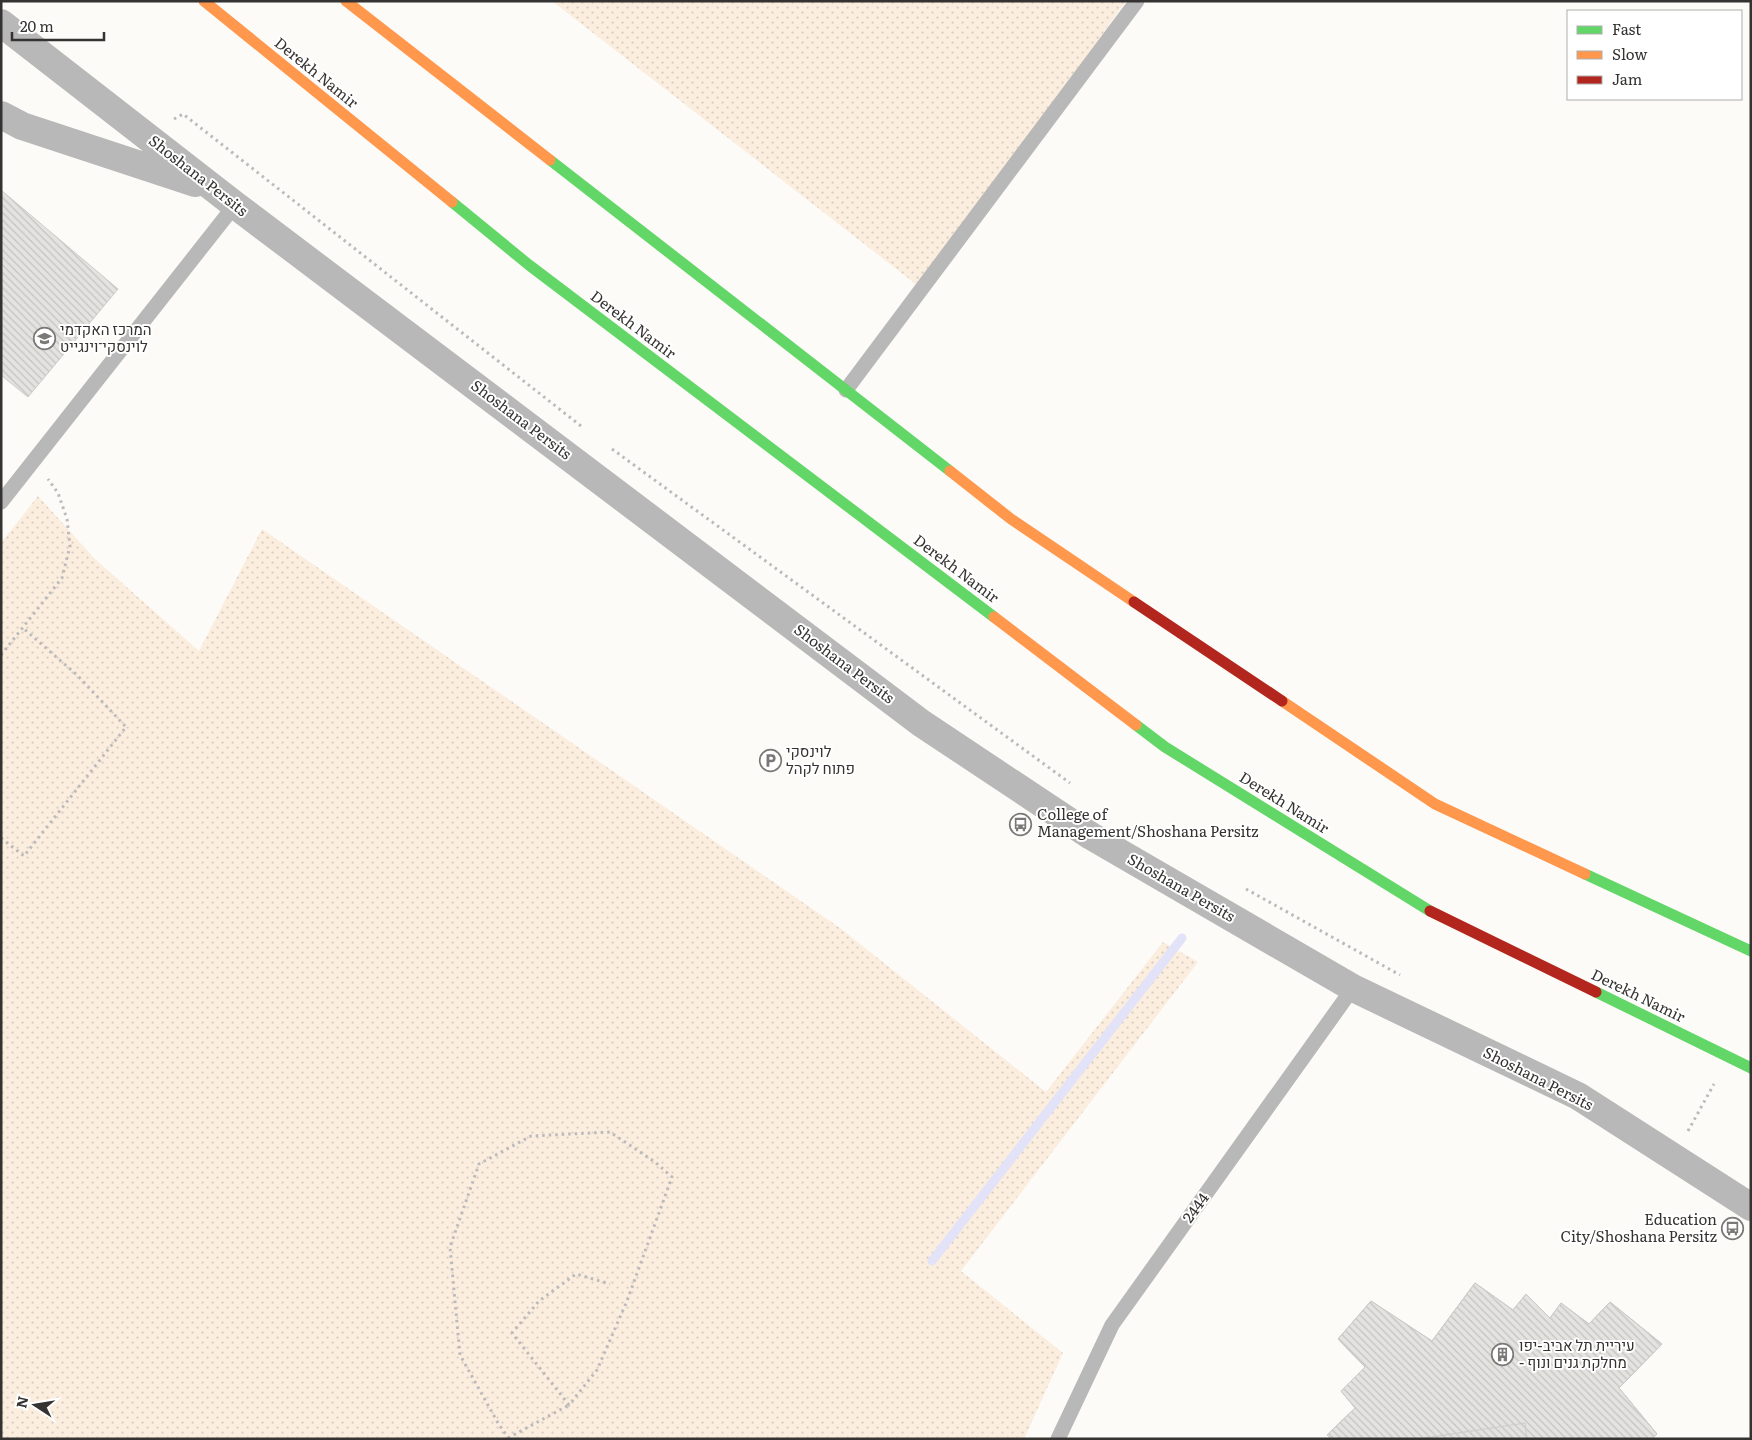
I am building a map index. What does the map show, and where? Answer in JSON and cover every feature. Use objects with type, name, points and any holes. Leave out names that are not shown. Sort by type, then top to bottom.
[{"type":"highway","name":"Derekh Namir","points":[[204,1],[528,265],[1165,747],[1428,910],[1751,1068]]},
{"type":"highway","points":[[346,1],[1011,519],[1435,804],[1751,951]]},
{"type":"street","name":"Shoshana Persits","points":[[1,23],[225,197],[921,723],[1092,836],[1353,988],[1578,1096],[1751,1207]]},
{"type":"street","points":[[1,115],[22,126],[225,197]]},
{"type":"lane","points":[[846,390],[1137,1]]},
{"type":"lane","points":[[1,502],[34,460],[225,197]]},
{"type":"lane","name":"2444","points":[[1058,1439],[1112,1325],[1353,988]]},
{"type":"path","points":[[145,135],[183,114],[588,431]]},
{"type":"path","points":[[612,449],[1077,788]]},
{"type":"path","points":[[1,655],[62,578],[70,546],[67,519],[58,493],[34,460]]},
{"type":"path","points":[[1,838],[24,856],[126,727],[77,675],[23,628]]},
{"type":"path","points":[[1238,884],[1402,976]]},
{"type":"path","points":[[1674,1158],[1708,1094],[1730,1058]]},
{"type":"path","points":[[610,1132],[655,1162],[672,1177],[627,1301],[597,1370],[568,1405],[508,1438],[460,1355],[450,1247],[478,1164],[531,1136],[610,1132]]},
{"type":"path","points":[[568,1405],[512,1333],[539,1301],[576,1274],[610,1284]]},
{"type":"shaded area","points":[[552,1],[1126,1],[922,289]]},
{"type":"shaded area","points":[[38,496],[95,559],[199,651],[262,529],[840,928],[1046,1092],[1163,942],[1198,962],[961,1271],[1063,1353],[1024,1439],[1,1439],[1,543]]},
{"type":"building","points":[[1,190],[118,289],[28,397],[1,375]]},
{"type":"building","name":"עיריית תל אביב-יפו - מחלקת גנים ונוף","points":[[1475,1283],[1513,1310],[1526,1294],[1550,1318],[1561,1303],[1589,1324],[1610,1302],[1662,1344],[1619,1388],[1657,1434],[1652,1439],[1527,1439],[1525,1423],[1418,1439],[1331,1439],[1327,1435],[1355,1408],[1341,1391],[1365,1367],[1338,1339],[1371,1301],[1432,1341]]},
{"type":"building","name":"עיריית תל אביב-יפו - מחלקת גנים ונוף","points":[[1475,1283],[1513,1310],[1526,1294],[1550,1318],[1561,1303],[1589,1324],[1610,1302],[1662,1344],[1619,1388],[1657,1434],[1652,1439],[1331,1439],[1327,1435],[1355,1408],[1341,1391],[1365,1367],[1338,1339],[1371,1301],[1432,1341]]},
{"type":"waterway","points":[[932,1261],[1182,938]]},
{"type":"traffic: fast","points":[[550,160],[950,471]]},
{"type":"traffic: fast","points":[[452,202],[529,265],[994,617]]},
{"type":"traffic: fast","points":[[1136,725],[1165,747],[1430,911]]},
{"type":"traffic: fast","points":[[1585,874],[1751,951]]},
{"type":"traffic: fast","points":[[1596,992],[1751,1068]]},
{"type":"traffic: slow","points":[[204,1],[452,202]]},
{"type":"traffic: slow","points":[[346,1],[550,160]]},
{"type":"traffic: slow","points":[[950,471],[1011,519],[1134,602]]},
{"type":"traffic: slow","points":[[994,617],[1136,725]]},
{"type":"traffic: slow","points":[[1282,701],[1435,804],[1585,874]]},
{"type":"traffic: jam","points":[[1134,602],[1282,701]]},
{"type":"traffic: jam","points":[[1430,911],[1596,992]]},
{"type":"place","name":"המרכז האקדמי לוינסקי־וינגייט","points":[[44,339]]},
{"type":"place","name":"לוינסקי פתוח לקהל","points":[[770,761]]},
{"type":"place","name":"College of Management/Shoshana Persitz","points":[[1021,824]]},
{"type":"place","name":"Education City/Shoshana Persitz","points":[[1733,1229]]},
{"type":"place","name":"עיריית תל אביב-יפו - מחלקת גנים ונוף","points":[[1503,1355]]}]
